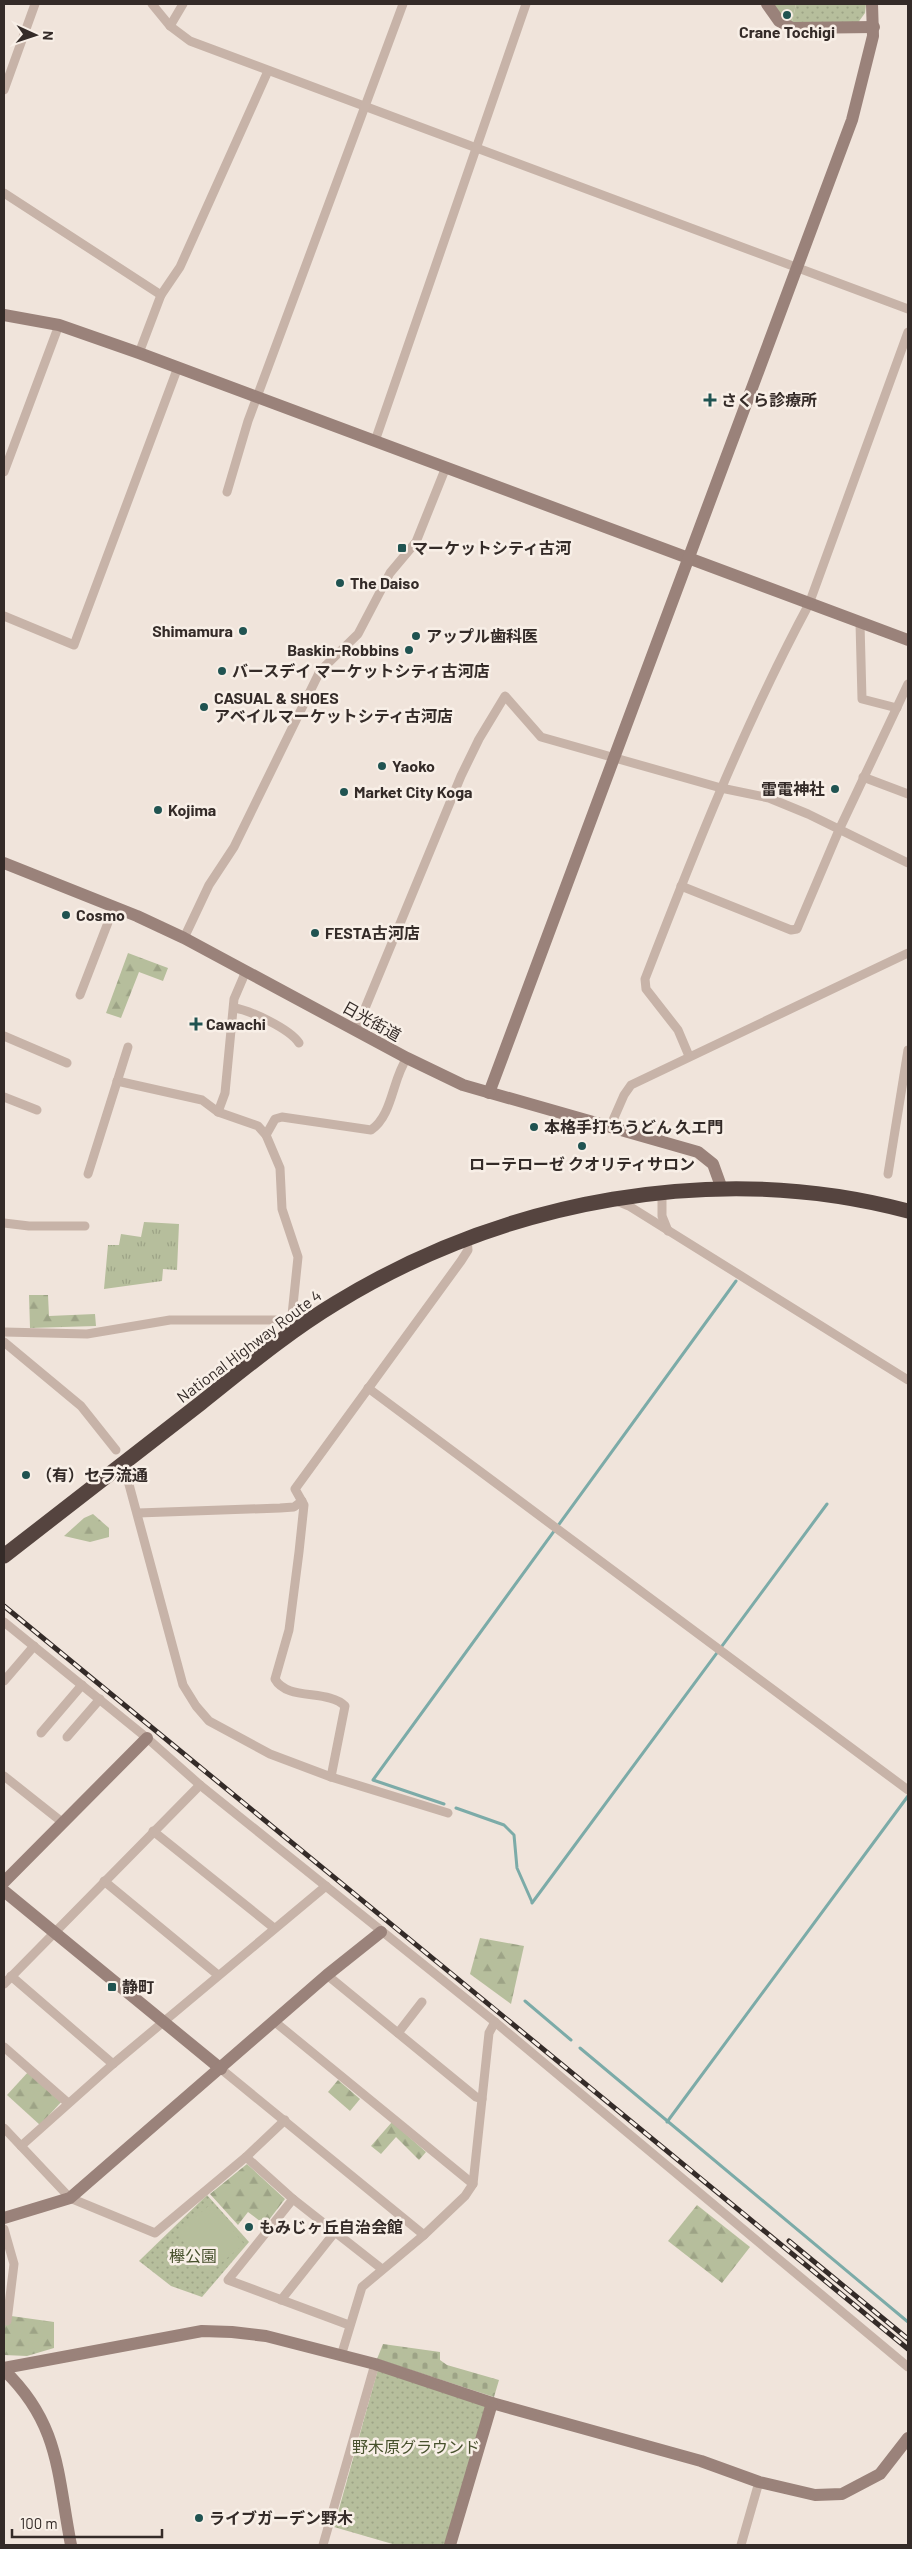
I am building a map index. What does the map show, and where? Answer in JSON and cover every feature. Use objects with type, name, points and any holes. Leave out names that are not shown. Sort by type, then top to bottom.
[{"type":"highway","name":"National Highway Route 4","points":[[4,1556],[294,1326],[365,1286],[467,1238],[529,1218],[614,1200],[722,1189],[785,1190],[829,1194],[908,1211]]},
{"type":"street","points":[[4,90],[35,4]]},
{"type":"street","points":[[152,4],[170,26],[190,41],[796,269],[908,309]]},
{"type":"street","points":[[170,26],[183,4]]},
{"type":"street","points":[[227,492],[257,398],[403,4]]},
{"type":"street","points":[[375,441],[526,4]]},
{"type":"street","points":[[767,4],[779,22],[792,28],[874,27]]},
{"type":"street","points":[[489,1093],[857,103],[874,27],[872,4]]},
{"type":"street","points":[[139,353],[161,295],[180,267],[268,71]]},
{"type":"street","points":[[4,193],[161,295]]},
{"type":"street","points":[[4,315],[58,325],[178,367],[908,640]]},
{"type":"street","points":[[4,472],[58,325]]},
{"type":"street","points":[[689,1056],[678,1030],[646,989],[645,980],[721,788],[787,646],[809,604],[908,332]]},
{"type":"street","points":[[4,616],[74,645],[178,367]]},
{"type":"street","points":[[184,938],[209,885],[234,847],[320,671],[358,634],[390,573],[416,542],[446,467]]},
{"type":"street","points":[[860,623],[862,699],[897,708]]},
{"type":"street","points":[[681,886],[791,930],[796,929],[839,830],[908,684]]},
{"type":"street","points":[[356,1030],[461,776],[479,739],[505,696],[541,737],[721,788],[769,798],[808,814],[908,863]]},
{"type":"street","points":[[863,778],[908,794]]},
{"type":"street","name":"日光街道","points":[[4,863],[114,907],[184,938],[407,1058],[463,1085],[698,1152],[713,1164],[722,1189]]},
{"type":"street","points":[[80,995],[114,907]]},
{"type":"street","points":[[610,1127],[624,1095],[632,1085],[689,1056],[908,953]]},
{"type":"street","points":[[218,1112],[225,1093],[234,999],[246,971]]},
{"type":"street","points":[[234,1008],[247,1011],[291,1034],[298,1043]]},
{"type":"street","points":[[4,1036],[67,1063]]},
{"type":"street","points":[[88,1174],[128,1047]]},
{"type":"street","points":[[888,1174],[908,1050]]},
{"type":"street","points":[[266,1135],[275,1119],[282,1117],[371,1130],[382,1120],[400,1069],[407,1058]]},
{"type":"street","points":[[4,1332],[87,1334],[170,1320],[283,1320],[294,1326],[298,1257],[282,1209],[280,1168],[266,1135],[258,1126],[218,1112],[202,1100],[117,1081]]},
{"type":"street","points":[[4,1097],[37,1110]]},
{"type":"street","points":[[662,1194],[662,1216],[668,1231]]},
{"type":"street","points":[[614,1200],[629,1206],[908,1380]]},
{"type":"street","points":[[4,1223],[29,1226],[85,1226]]},
{"type":"street","points":[[331,1778],[345,1706],[330,1699],[285,1688],[275,1679],[289,1630],[304,1505],[294,1489],[461,1261],[468,1250],[467,1238]]},
{"type":"street","points":[[4,1342],[81,1406],[116,1450]]},
{"type":"street","points":[[368,1388],[908,1790]]},
{"type":"street","points":[[127,1477],[183,1685],[196,1706],[209,1721],[270,1754],[331,1778],[448,1813]]},
{"type":"street","points":[[138,1513],[280,1508],[294,1506],[302,1501]]},
{"type":"street","points":[[4,1622],[147,1738],[200,1785],[494,2022],[908,2367]]},
{"type":"street","points":[[4,1681],[34,1646]]},
{"type":"street","points":[[41,1733],[82,1685]]},
{"type":"street","points":[[67,1737],[100,1699]]},
{"type":"street","points":[[4,1882],[147,1738]]},
{"type":"street","points":[[4,1776],[62,1822]]},
{"type":"street","points":[[4,1984],[54,1931],[200,1785]]},
{"type":"street","points":[[153,1832],[274,1928]]},
{"type":"street","points":[[104,1881],[218,1975]]},
{"type":"street","points":[[22,2146],[113,2064],[326,1886]]},
{"type":"street","points":[[4,1891],[424,2235]]},
{"type":"street","points":[[4,2218],[70,2198],[222,2069],[328,1975],[381,1932]]},
{"type":"street","points":[[328,1975],[476,2097],[482,2099]]},
{"type":"street","points":[[11,1976],[113,2064]]},
{"type":"street","points":[[398,2033],[422,2002]]},
{"type":"street","points":[[275,2022],[473,2184]]},
{"type":"street","points":[[341,2356],[362,2287],[424,2235],[466,2196],[473,2184],[489,2033],[494,2022]]},
{"type":"street","points":[[4,2047],[68,2103]]},
{"type":"street","points":[[4,2128],[70,2198],[155,2233],[246,2157],[285,2120]]},
{"type":"street","points":[[246,2157],[293,2199],[382,2269]]},
{"type":"street","points":[[293,2199],[228,2280],[349,2325]]},
{"type":"street","points":[[4,2229],[14,2264],[7,2300],[7,2321]]},
{"type":"street","points":[[281,2300],[335,2232]]},
{"type":"street","points":[[4,2369],[202,2331],[266,2336],[375,2364],[492,2403],[701,2461],[759,2482],[814,2495],[842,2494],[880,2474],[908,2438]]},
{"type":"street","points":[[322,2545],[375,2364]]},
{"type":"street","points":[[4,2369],[24,2389],[48,2432],[56,2456],[71,2545]]},
{"type":"street","points":[[450,2545],[492,2403]]},
{"type":"street","points":[[741,2545],[759,2482]]},
{"type":"green space","name":"Crane Tochigi","points":[[773,4],[796,4],[792,22],[785,20]]},
{"type":"green space","points":[[796,4],[866,4],[865,13],[857,24],[792,22]]},
{"type":"green space","points":[[128,953],[168,968],[163,981],[139,972],[121,1018],[106,1013]]},
{"type":"green space","points":[[144,1222],[179,1224],[177,1270],[163,1269],[162,1281],[104,1289],[108,1245],[119,1245],[121,1234],[141,1237]]},
{"type":"green space","points":[[29,1295],[48,1295],[49,1316],[95,1314],[96,1326],[30,1328]]},
{"type":"green space","points":[[93,1514],[109,1528],[109,1537],[90,1542],[64,1536],[84,1518]]},
{"type":"green space","points":[[480,1938],[524,1946],[511,2004],[470,1974]]},
{"type":"green space","points":[[29,2071],[62,2101],[40,2125],[7,2095]]},
{"type":"green space","points":[[338,2080],[360,2099],[350,2111],[328,2092]]},
{"type":"green space","points":[[392,2122],[426,2152],[419,2160],[396,2137],[381,2154],[371,2146]]},
{"type":"green space","points":[[247,2164],[285,2199],[265,2225],[248,2212],[238,2225],[210,2194]]},
{"type":"green space","name":"欅公園","points":[[207,2195],[249,2242],[202,2297],[171,2286],[139,2261]]},
{"type":"green space","points":[[211,2204],[244,2244],[209,2273],[176,2233]]},
{"type":"green space","points":[[697,2205],[750,2247],[722,2283],[668,2241]]},
{"type":"green space","points":[[4,2315],[54,2322],[54,2348],[27,2356],[4,2355]]},
{"type":"green space","points":[[383,2344],[440,2352],[440,2360],[447,2365],[499,2380],[494,2397],[377,2359]]},
{"type":"green space","name":"野木原グラウンド","points":[[378,2369],[488,2405],[447,2545],[396,2545],[334,2527]]},
{"type":"waterway","points":[[444,1804],[373,1780],[736,1281]]},
{"type":"waterway","points":[[532,1903],[827,1504]]},
{"type":"waterway","points":[[667,2122],[908,1796]]},
{"type":"waterway","points":[[456,1808],[504,1825],[514,1835],[517,1868],[532,1902]]},
{"type":"waterway","points":[[525,2001],[571,2040]]},
{"type":"waterway","points":[[580,2048],[908,2322]]},
{"type":"railway","points":[[4,1606],[908,2349]]},
{"type":"railway","points":[[789,2241],[908,2339]]},
{"type":"place","name":"Crane Tochigi","points":[[787,15]]},
{"type":"place","name":"さくら診療所","points":[[710,400]]},
{"type":"place","name":"マーケットシティ古河","points":[[402,548]]},
{"type":"place","name":"The Daiso","points":[[340,583]]},
{"type":"place","name":"Shimamura","points":[[243,631]]},
{"type":"place","name":"アップル歯科医","points":[[416,636]]},
{"type":"place","name":"Baskin-Robbins","points":[[409,650]]},
{"type":"place","name":"バースデイ マーケットシティ古河店","points":[[222,671]]},
{"type":"place","name":"CASUAL & SHOES アベイルマーケットシティ古河店","points":[[204,707]]},
{"type":"place","name":"Yaoko","points":[[382,766]]},
{"type":"place","name":"雷電神社","points":[[835,789]]},
{"type":"place","name":"Market City Koga","points":[[344,792]]},
{"type":"place","name":"Kojima","points":[[158,810]]},
{"type":"place","name":"Cosmo","points":[[66,915]]},
{"type":"place","name":"FESTA古河店","points":[[315,933]]},
{"type":"place","name":"Cawachi","points":[[196,1024]]},
{"type":"place","name":"本格手打ちうどん 久エ門","points":[[534,1127]]},
{"type":"place","name":"ローテローゼ クオリティサロン","points":[[582,1146]]},
{"type":"place","name":"（有）セラ流通","points":[[26,1475]]},
{"type":"place","name":"静町","points":[[112,1987]]},
{"type":"place","name":"もみじヶ丘自治会館","points":[[249,2227]]},
{"type":"place","name":"ライブガーデン野木","points":[[199,2518]]}]
